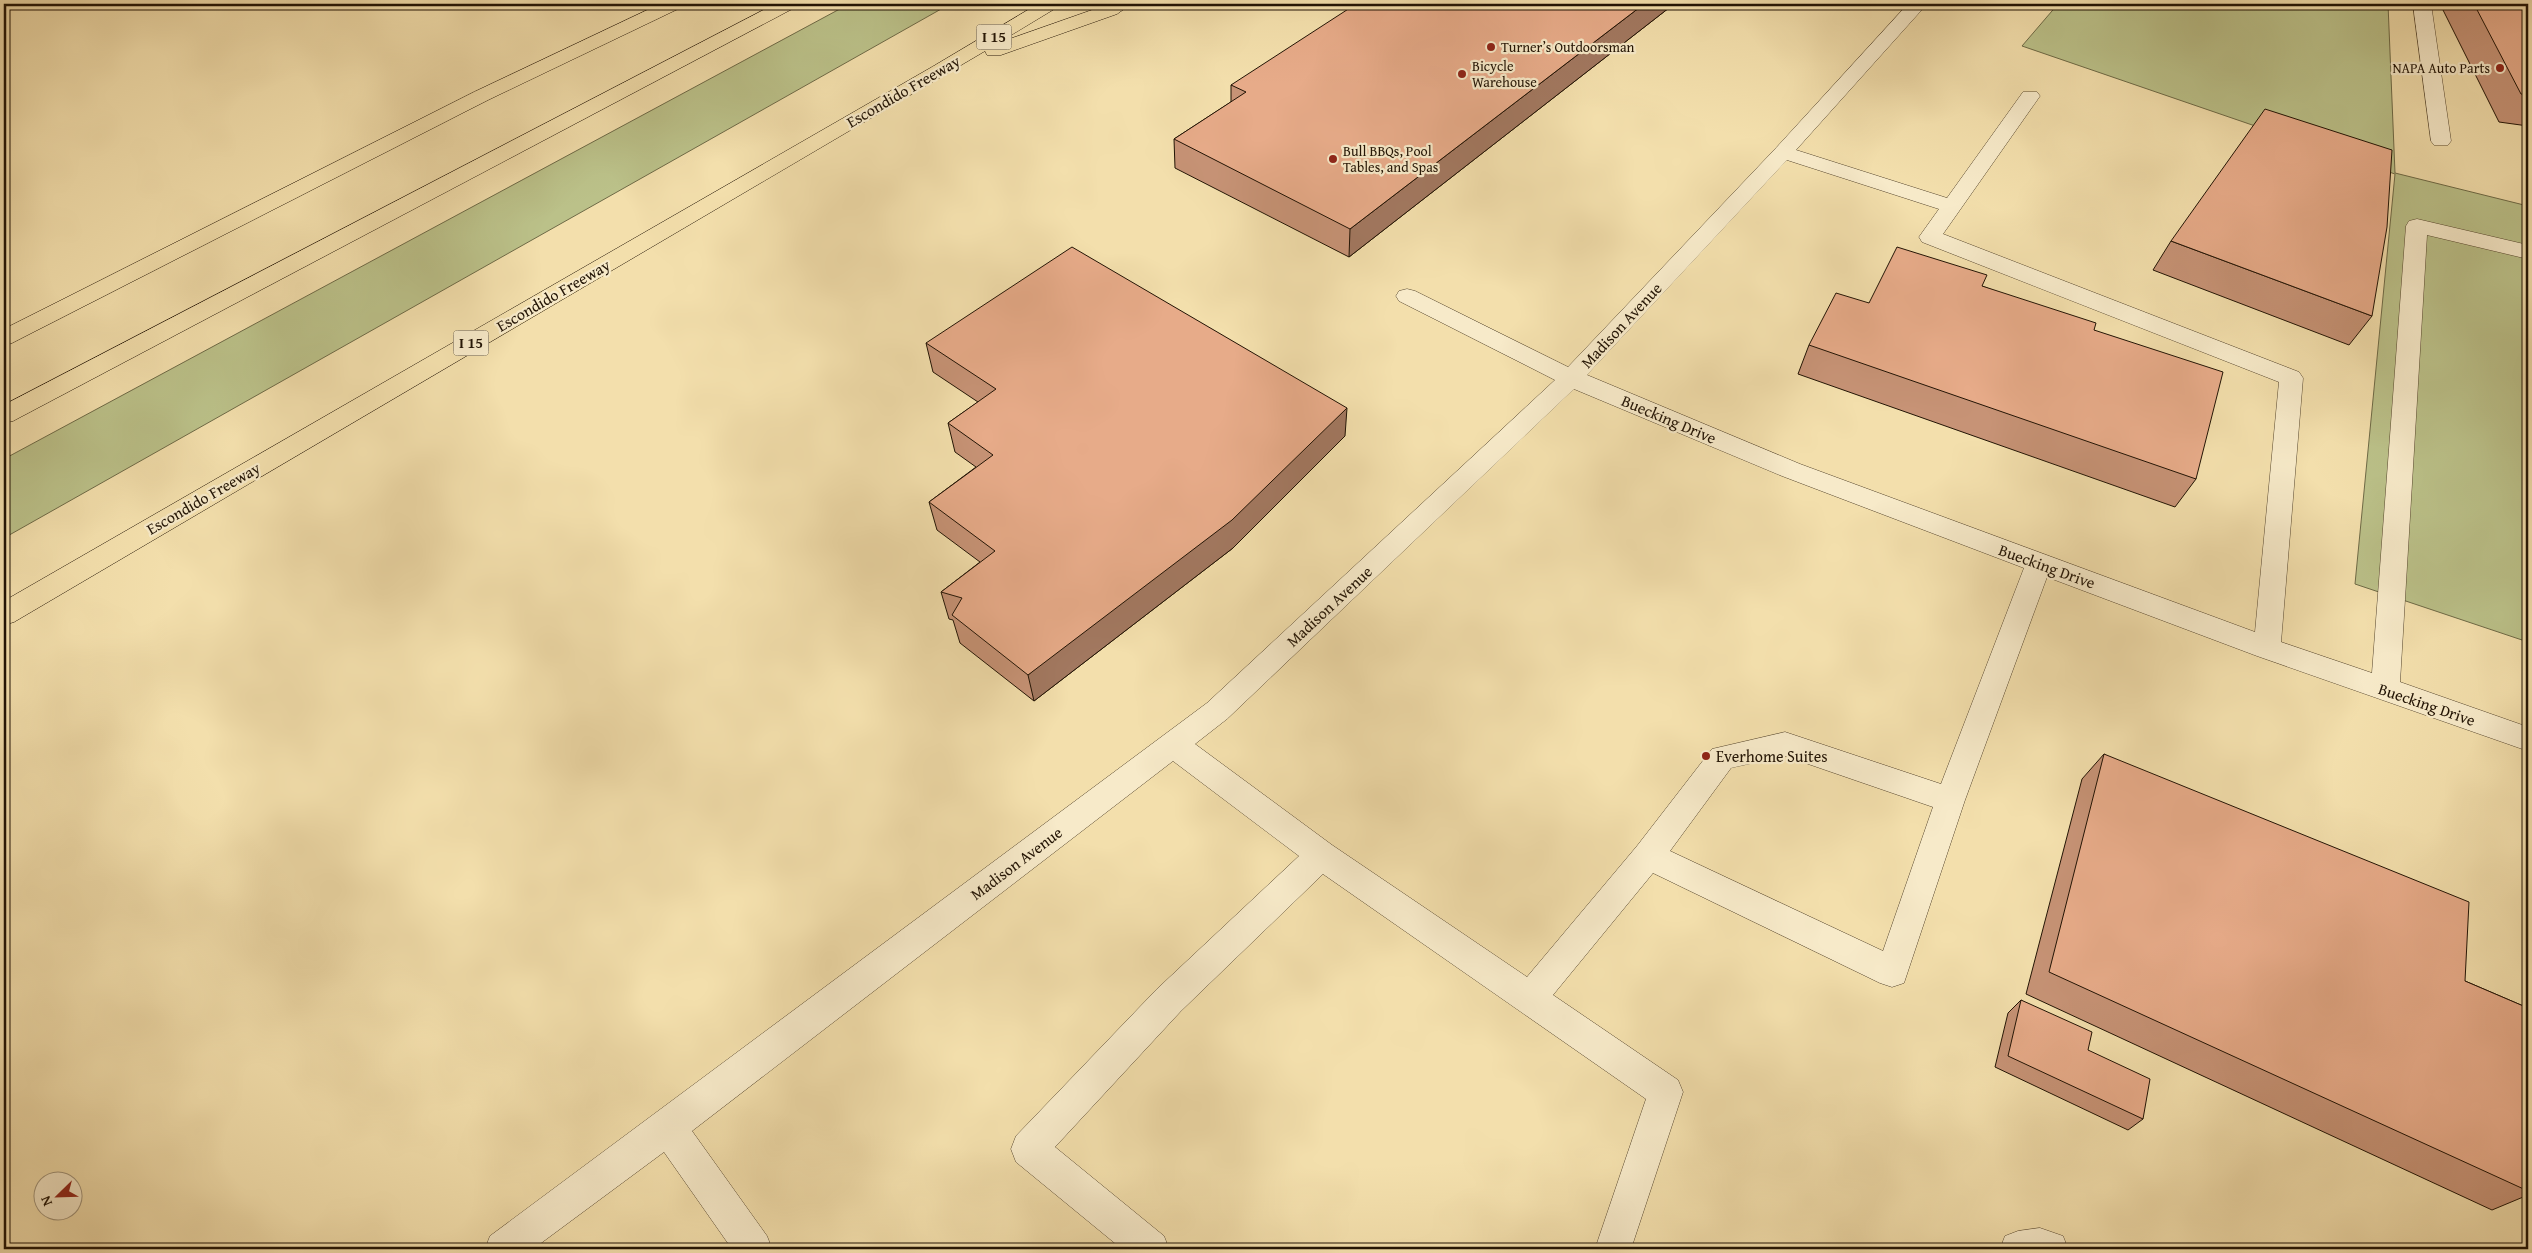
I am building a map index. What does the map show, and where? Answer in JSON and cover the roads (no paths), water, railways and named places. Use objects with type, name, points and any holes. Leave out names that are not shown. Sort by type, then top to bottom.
[{"type":"highway","points":[[4,338],[481,96],[674,4]]},
{"type":"highway","points":[[4,414],[788,4]]},
{"type":"highway","name":"Escondido Freeway","points":[[4,614],[1050,4]]},
{"type":"highway","points":[[938,71],[1111,10],[1122,4]]},
{"type":"street","name":"Madison Avenue","points":[[503,1249],[668,1127],[1217,711],[1571,378],[1783,152],[1918,4]]},
{"type":"street","points":[[2422,4],[2441,140]]},
{"type":"street","points":[[2030,96],[1930,238],[2291,378],[2267,648]]},
{"type":"street","points":[[1783,152],[1952,206]]},
{"type":"street","points":[[2385,689],[2417,226],[2528,252]]},
{"type":"street","name":"Buecking Drive","points":[[1407,296],[1571,378],[1792,470],[2267,648],[2528,739]]},
{"type":"street","points":[[1648,856],[1892,972],[1950,800],[2039,563]]},
{"type":"street","points":[[1173,744],[1321,855],[1666,1092],[1613,1249]]},
{"type":"street","points":[[1530,998],[1648,856],[1722,758],[1785,744],[1950,800]]},
{"type":"street","points":[[1151,1249],[1029,1149],[1168,1000],[1321,855]]},
{"type":"street","points":[[668,1127],[754,1249]]},
{"type":"street","points":[[2018,1249],[2040,1246],[2050,1249]]},
{"type":"place","name":"Turner’s Outdoorsman","points":[[1491,47]]},
{"type":"place","name":"NAPA Auto Parts","points":[[2500,68]]},
{"type":"place","name":"Bicycle Warehouse","points":[[1462,74]]},
{"type":"place","name":"Bull BBQs, Pool Tables, and Spas","points":[[1333,159]]},
{"type":"place","name":"Everhome Suites","points":[[1706,756]]}]
